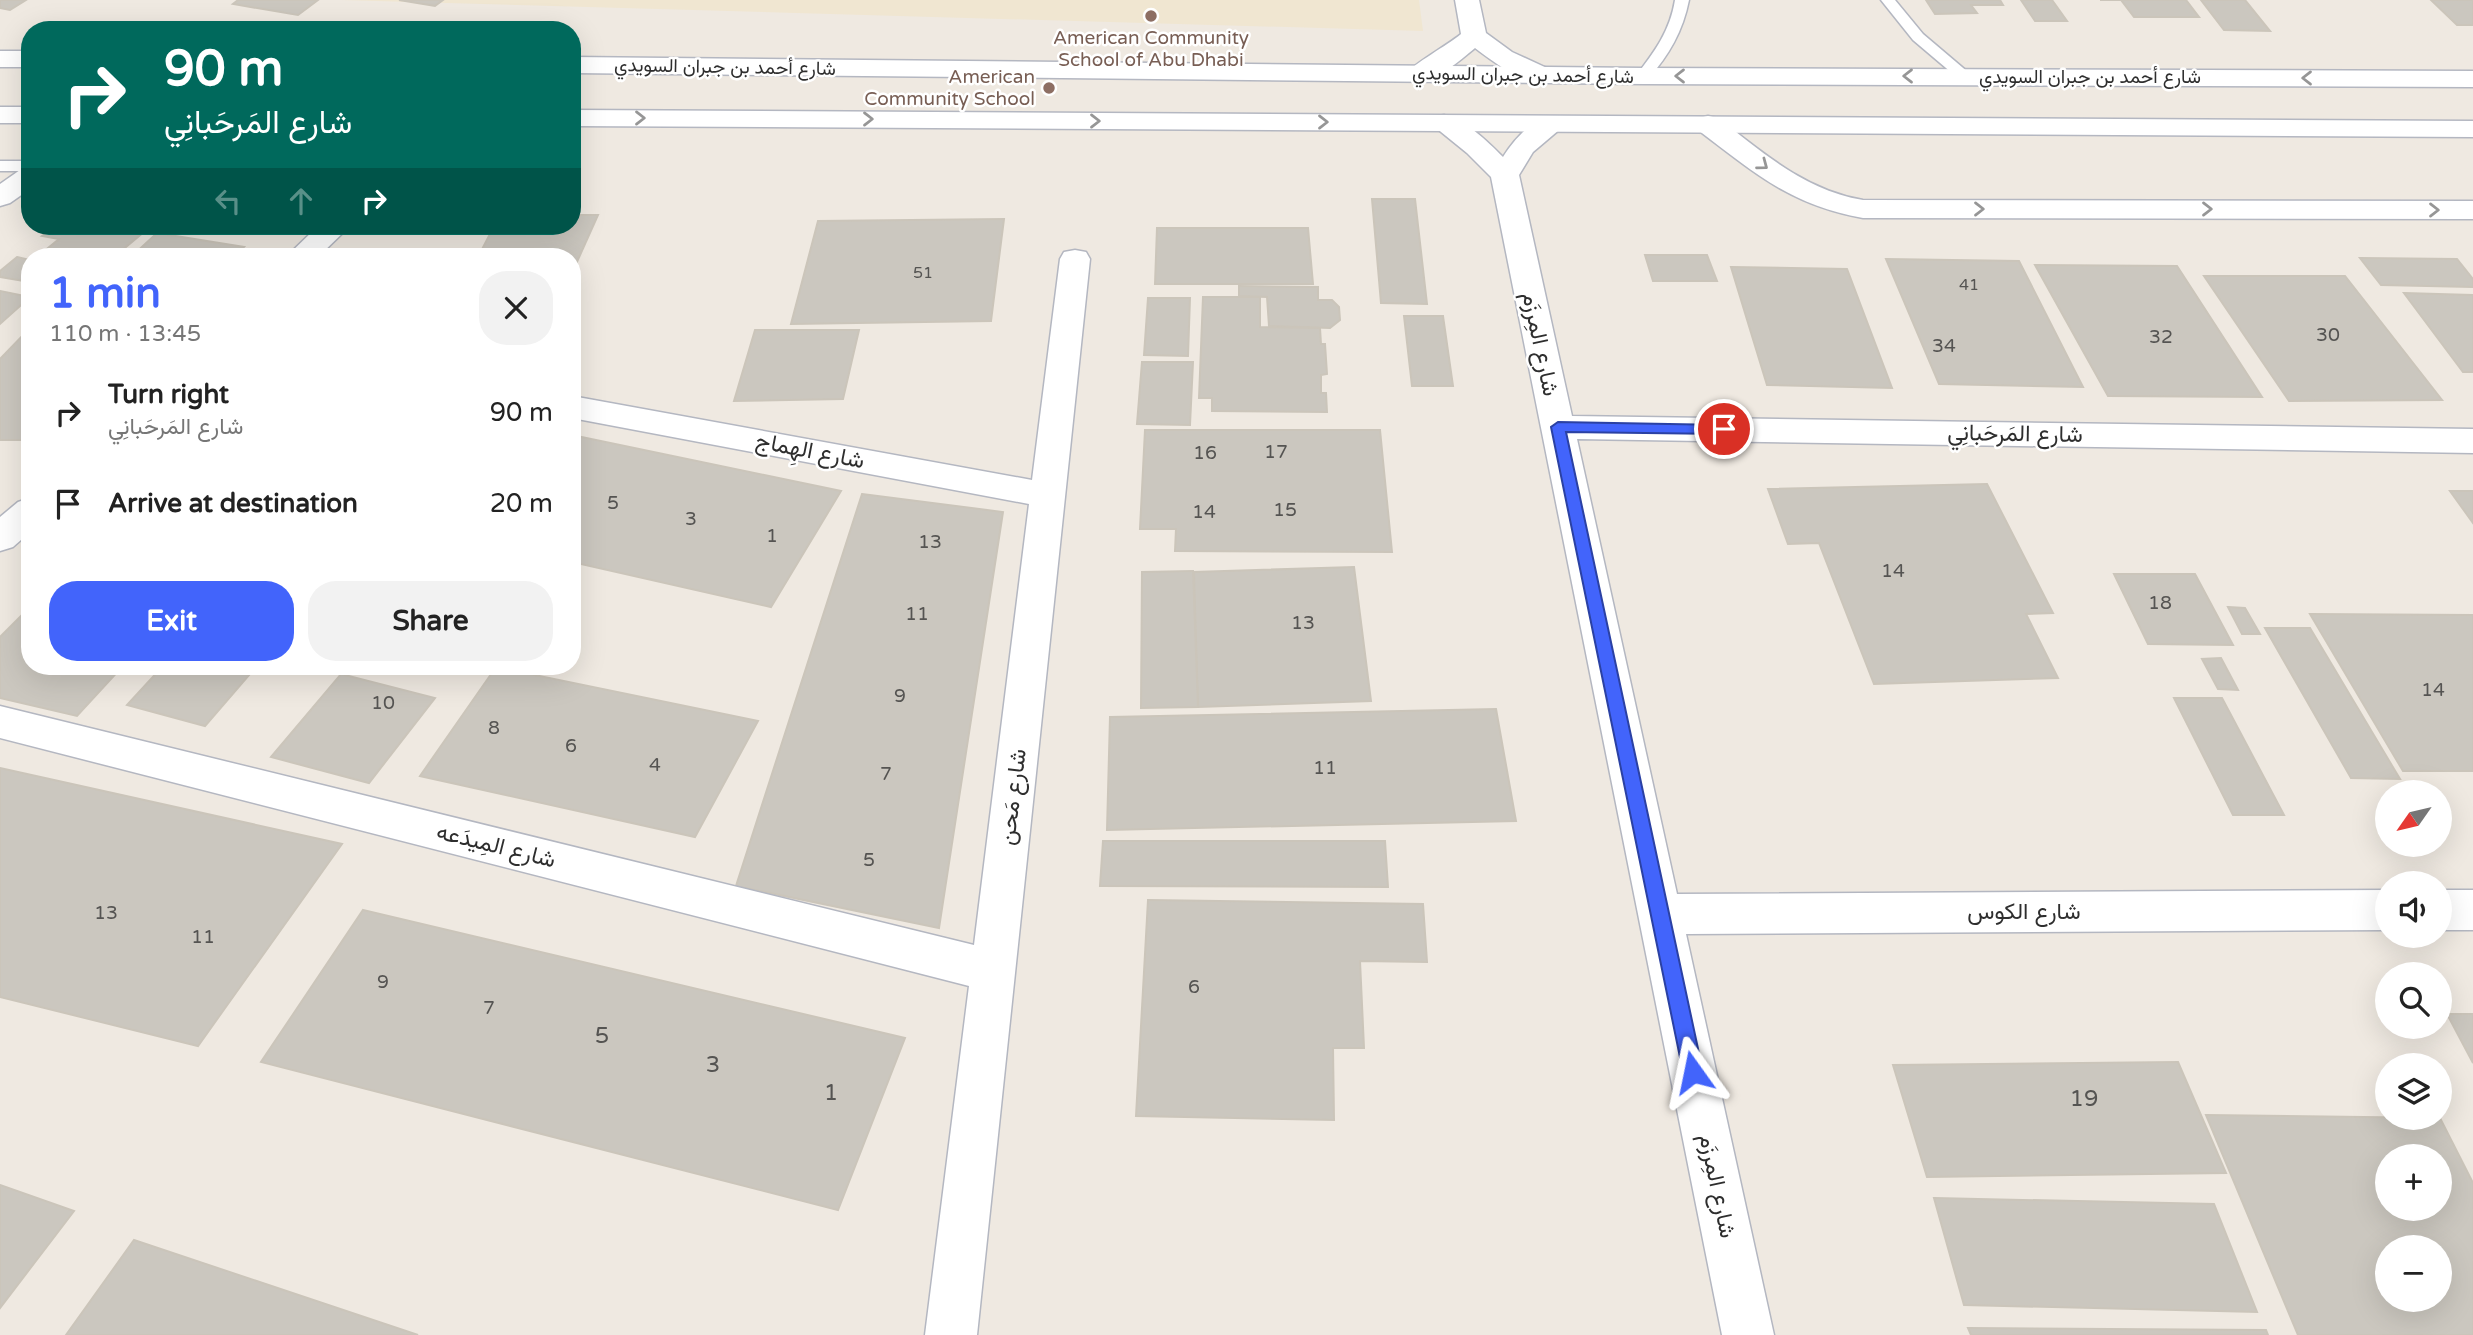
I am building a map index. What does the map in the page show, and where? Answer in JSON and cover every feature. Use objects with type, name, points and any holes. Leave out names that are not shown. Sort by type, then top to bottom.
[{"type":"street","points":[[1467,0],[1474,36],[1503,57],[1540,75]]},
{"type":"street","points":[[1419,74],[1450,56],[1474,36]]},
{"type":"street","points":[[0,59],[21,59]]},
{"type":"street","name":"شارع أحمد بن جبران السويدي","points":[[581,65],[1643,76],[2473,79]]},
{"type":"street","points":[[1368,73],[1359,80],[1352,97],[1363,115],[1374,122]]},
{"type":"street","points":[[2357,78],[2384,94],[2393,103],[2399,112],[2397,129]]},
{"type":"street","points":[[0,115],[21,115]]},
{"type":"street","points":[[581,118],[2473,129]]},
{"type":"street","points":[[1444,123],[1477,147],[1504,175],[1523,147],[1552,124]]},
{"type":"street","points":[[1708,124],[1793,188],[1825,202],[1863,209],[2473,210]]},
{"type":"street","name":"شارع المِرزَم","points":[[1504,175],[1748,1335]]},
{"type":"street","points":[[0,197],[21,182]]},
{"type":"street","points":[[311,248],[325,235]]},
{"type":"street","name":"شارع مَحن","points":[[951,1335],[1075,259]]},
{"type":"street","name":"شارع الهِماج","points":[[581,409],[1048,495]]},
{"type":"street","name":"شارع المَرحَبانِي","points":[[1558,427],[2473,441]]},
{"type":"street","points":[[0,538],[21,518]]},
{"type":"street","name":"شارع المِيدَعه","points":[[0,722],[993,971]]},
{"type":"street","name":"شارع الكوس","points":[[1660,914],[2375,910]]},
{"type":"street","points":[[2452,910],[2473,910]]},
{"type":"lane","points":[[1643,76],[1667,47],[1675,30],[1682,0]]},
{"type":"lane","points":[[1888,0],[1918,37],[1964,76]]},
{"type":"lane","points":[[0,166],[21,166]]},
{"type":"shaded area","name":"American Community School of Abu Dhabi","points":[[341,0],[1419,0],[1423,31]]},
{"type":"building","points":[[0,0],[26,0],[10,10],[0,8]]},
{"type":"building","points":[[238,0],[318,0],[298,15],[233,4]]},
{"type":"building","points":[[399,0],[443,0],[435,6]]},
{"type":"building","points":[[1926,0],[2000,0],[2003,5],[1971,5],[1977,13],[1935,14]]},
{"type":"building","points":[[2021,0],[2052,0],[2067,21],[2035,21]]},
{"type":"building","points":[[2121,0],[2186,0],[2199,17],[2134,17]]},
{"type":"building","points":[[2201,0],[2245,0],[2270,31],[2224,30]]},
{"type":"building","points":[[2431,0],[2473,0],[2473,25],[2457,25]]},
{"type":"building","points":[[1372,199],[1415,199],[1427,304],[1381,303]]},
{"type":"building","points":[[581,215],[598,215],[581,253],[581,248],[483,248],[489,235],[581,235]]},
{"type":"building","points":[[1004,219],[991,321],[791,324],[818,221]]},
{"type":"building","points":[[1157,228],[1308,228],[1313,284],[1155,284]]},
{"type":"building","points":[[140,235],[125,248],[48,248],[59,239],[42,236]]},
{"type":"building","points":[[155,235],[244,247],[243,248],[141,248]]},
{"type":"building","points":[[1645,255],[1707,255],[1717,281],[1653,281]]},
{"type":"building","points":[[17,257],[21,258],[21,280],[0,277],[0,271]]},
{"type":"building","points":[[2360,258],[2457,259],[2473,279],[2473,287],[2381,285]]},
{"type":"building","points":[[1886,259],[2019,261],[2083,387],[1939,384]]},
{"type":"building","points":[[2035,265],[2177,266],[2262,397],[2108,396]]},
{"type":"building","points":[[1731,267],[1847,269],[1892,388],[1767,385]]},
{"type":"building","points":[[2204,276],[2345,276],[2442,400],[2289,401]]},
{"type":"building","points":[[1239,286],[1318,287],[1318,300],[1332,300],[1339,307],[1340,320],[1330,328],[1269,326],[1267,297],[1239,296]]},
{"type":"building","points":[[0,291],[21,295],[21,305],[0,324]]},
{"type":"building","points":[[2404,293],[2473,295],[2473,372],[2463,372]]},
{"type":"building","points":[[1203,297],[1260,297],[1260,327],[1320,328],[1321,344],[1325,344],[1327,374],[1321,375],[1321,393],[1326,393],[1327,412],[1212,411],[1212,398],[1199,398]]},
{"type":"building","points":[[1148,298],[1190,298],[1188,356],[1144,355]]},
{"type":"building","points":[[1404,316],[1443,316],[1453,386],[1412,386]]},
{"type":"building","points":[[755,330],[859,330],[843,399],[734,401]]},
{"type":"building","points":[[21,337],[21,440],[0,440],[0,359]]},
{"type":"building","points":[[1142,362],[1193,362],[1190,425],[1137,424]]},
{"type":"building","points":[[1145,430],[1380,430],[1392,552],[1175,551],[1176,529],[1140,529]]},
{"type":"building","points":[[581,437],[841,491],[771,607],[581,564]]},
{"type":"building","points":[[1987,484],[2053,613],[2026,614],[2058,678],[1874,684],[1819,543],[1788,544],[1768,489]]},
{"type":"building","points":[[2450,491],[2473,491],[2473,523]]},
{"type":"building","points":[[862,494],[1003,512],[939,928],[736,886]]},
{"type":"building","points":[[1354,567],[1371,701],[1198,707],[1194,572]]},
{"type":"building","points":[[1193,571],[1198,707],[1141,708],[1142,572]]},
{"type":"building","points":[[2114,574],[2195,574],[2233,645],[2148,644]]},
{"type":"building","points":[[2228,607],[2245,608],[2260,634],[2242,634]]},
{"type":"building","points":[[2310,614],[2473,615],[2473,771],[2403,771]]},
{"type":"building","points":[[21,616],[21,675],[115,675],[77,716],[0,698],[0,637]]},
{"type":"building","points":[[2265,628],[2310,628],[2400,779],[2351,778]]},
{"type":"building","points":[[2221,658],[2238,690],[2218,689],[2202,659]]},
{"type":"building","points":[[155,675],[249,675],[205,726],[127,705]]},
{"type":"building","points":[[340,675],[435,698],[369,783],[271,757]]},
{"type":"building","points":[[490,675],[535,675],[758,721],[695,837],[420,776]]},
{"type":"building","points":[[2174,698],[2222,698],[2284,815],[2233,815]]},
{"type":"building","points":[[1496,709],[1516,821],[1107,830],[1110,717]]},
{"type":"building","points":[[0,768],[342,844],[198,1046],[0,997]]},
{"type":"building","points":[[1103,841],[1385,841],[1388,887],[1100,886]]},
{"type":"building","points":[[1148,900],[1423,904],[1427,962],[1360,961],[1364,1048],[1333,1048],[1334,1120],[1136,1116]]},
{"type":"building","points":[[363,910],[905,1038],[838,1210],[261,1062]]},
{"type":"building","points":[[2452,1014],[2473,1014],[2473,1063],[2452,1023]]},
{"type":"building","points":[[2178,1062],[2226,1173],[1927,1177],[1893,1065]]},
{"type":"building","points":[[2206,1115],[2375,1117],[2375,1130],[2446,1130],[2473,1183],[2473,1335],[2298,1335]]},
{"type":"building","points":[[0,1185],[74,1211],[0,1308]]},
{"type":"building","points":[[1934,1198],[2214,1204],[2257,1312],[1964,1305]]},
{"type":"building","points":[[134,1240],[418,1335],[66,1335]]},
{"type":"building","points":[[1968,1328],[2266,1330],[2268,1335],[1971,1335]]},
{"type":"place","name":"American Community School of Abu Dhabi","points":[[1151,16]]},
{"type":"place","name":"American Community School","points":[[1049,88]]},
{"type":"route","points":[[1693,1072],[1558,427],[1724,429]]}]
